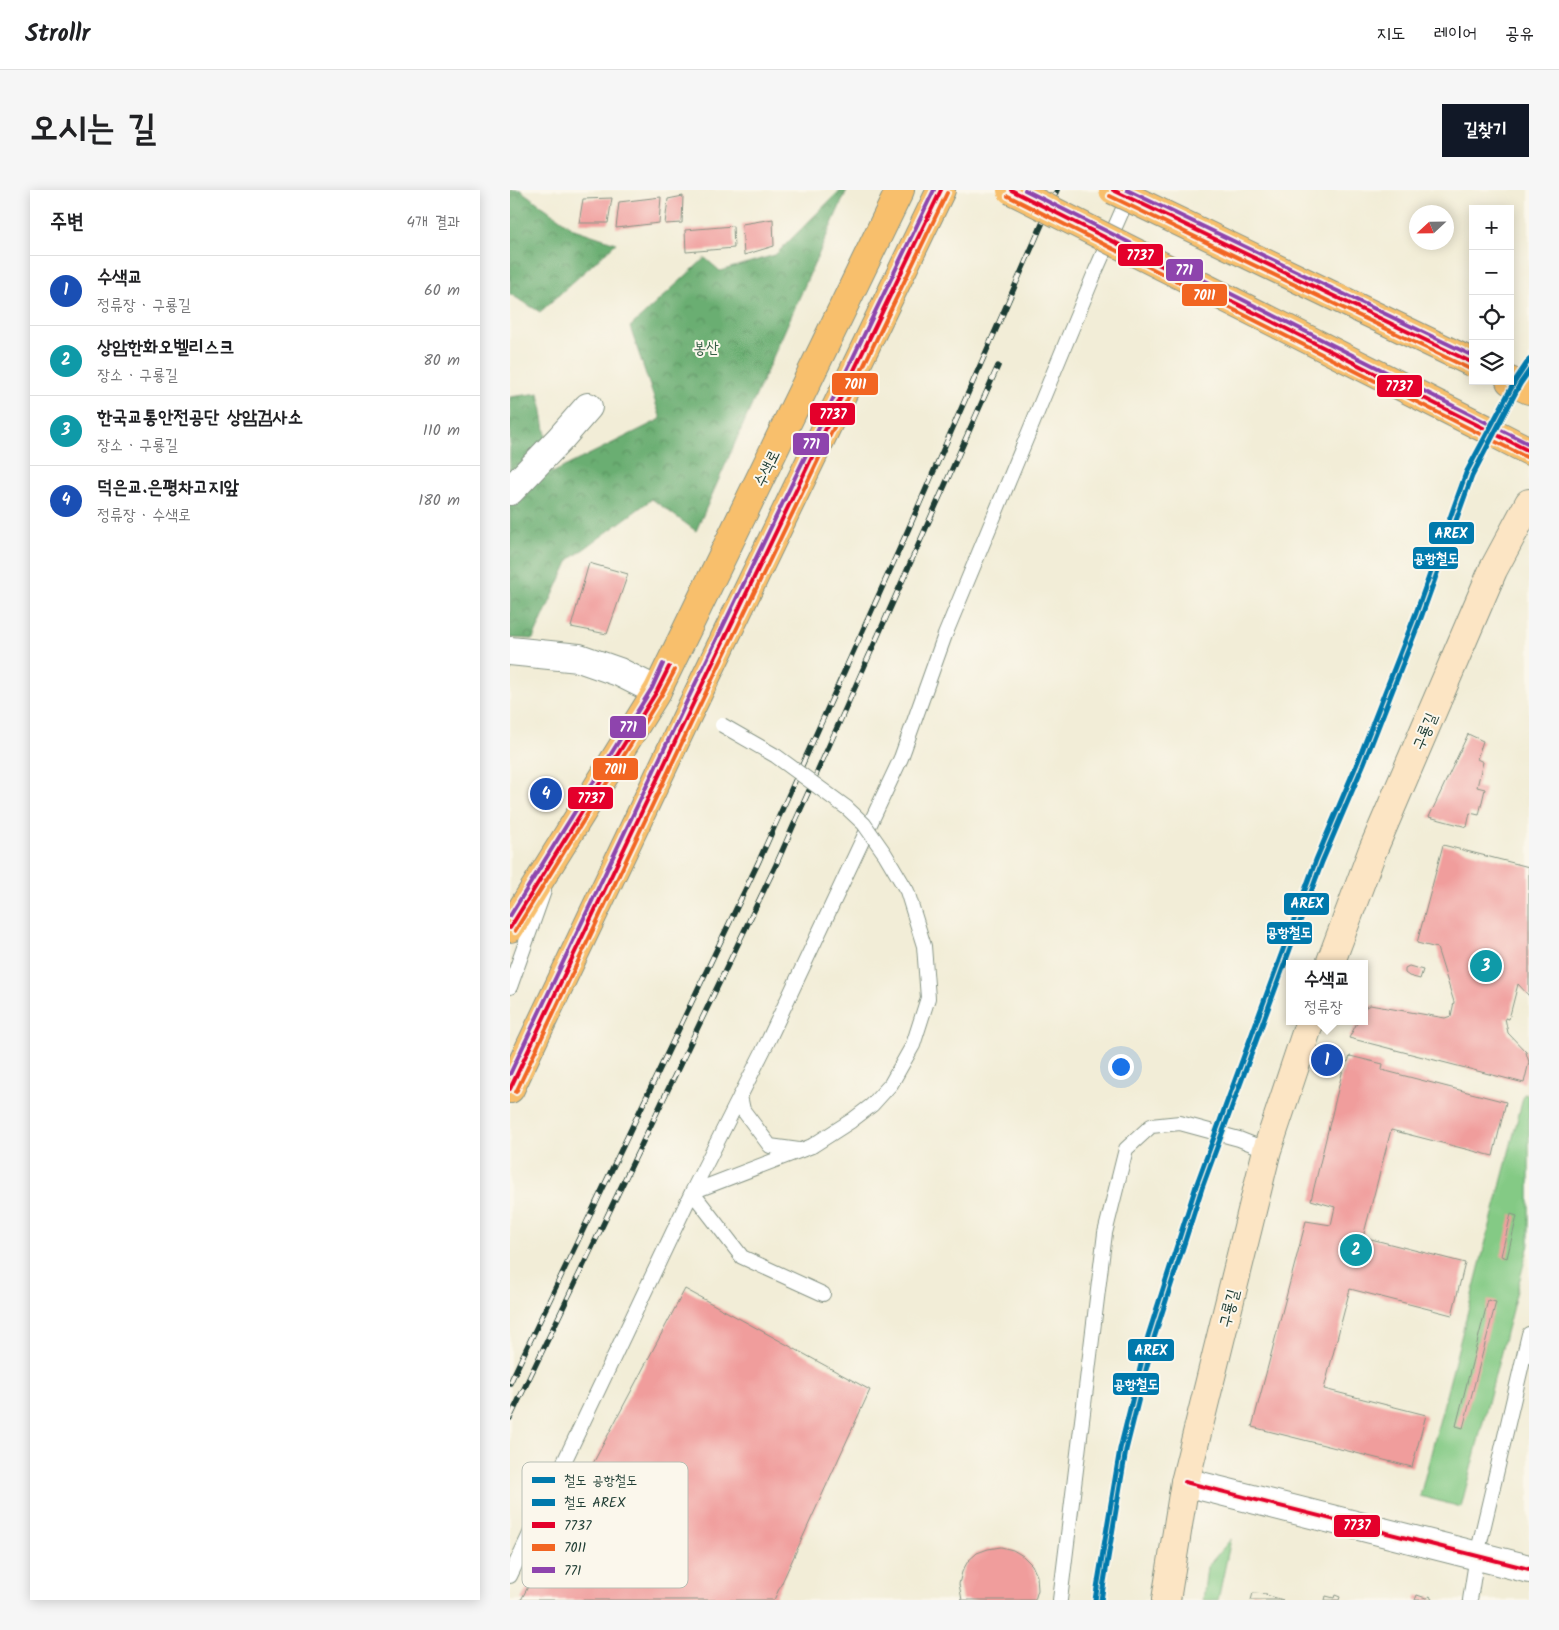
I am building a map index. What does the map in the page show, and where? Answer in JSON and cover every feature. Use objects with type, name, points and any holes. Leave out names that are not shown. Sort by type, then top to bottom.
[{"type":"main road","name":"수색로","points":[[510,928],[657,691],[900,190]]},
{"type":"main road","points":[[510,1089],[941,190]]},
{"type":"main road","points":[[1011,190],[1529,451]]},
{"type":"main road","points":[[1113,190],[1469,361]]},
{"type":"main road","name":"구룡길","points":[[1332,960],[1372,852],[1493,570],[1529,503]]},
{"type":"main road","name":"구룡길","points":[[1166,1600],[1185,1482],[1267,1150],[1309,1025]]},
{"type":"street","points":[[510,491],[588,407]]},
{"type":"street","points":[[510,651],[579,658],[619,672],[657,691]]},
{"type":"street","points":[[1185,1482],[1529,1569]]},
{"type":"lane","points":[[564,1462],[692,1192],[769,1039],[901,758],[945,635],[1131,190]]},
{"type":"lane","points":[[692,1192],[806,1148],[851,1121],[872,1105],[891,1084],[913,1045],[928,998],[924,946],[907,891],[864,824],[847,808],[776,756],[722,725]]},
{"type":"lane","points":[[510,987],[560,848]]},
{"type":"lane","points":[[740,1096],[743,1110],[770,1146],[806,1148]]},
{"type":"lane","points":[[1060,1600],[1105,1233],[1126,1149],[1151,1126],[1180,1123],[1239,1139],[1267,1150]]},
{"type":"lane","points":[[692,1192],[742,1257],[823,1294]]},
{"type":"lane","points":[[1470,1600],[1477,1555],[1529,1334]]},
{"type":"lane","points":[[510,1576],[522,1551]]},
{"type":"green space","points":[[510,190],[520,190],[574,229],[616,243],[540,312],[510,294]]},
{"type":"green space","name":"봉산","points":[[840,190],[847,190],[696,531],[652,499],[569,560],[533,639],[510,638],[510,397],[539,393],[552,473],[661,419],[630,327],[705,258],[720,271],[775,255]]},
{"type":"green space","points":[[1524,1094],[1529,1095],[1529,1244],[1461,1507],[1420,1496]]},
{"type":"green space","points":[[1231,1539],[1218,1600],[1203,1600],[1207,1567]]},
{"type":"building","points":[[683,196],[682,223],[665,224],[668,199]]},
{"type":"building","points":[[661,197],[659,223],[616,228],[619,202]]},
{"type":"building","points":[[612,198],[608,223],[579,223],[583,199]]},
{"type":"building","points":[[773,219],[774,246],[744,255],[742,224]]},
{"type":"building","points":[[733,226],[734,248],[686,252],[685,230]]},
{"type":"building","points":[[589,563],[628,574],[607,634],[571,627]]},
{"type":"building","points":[[1468,734],[1483,741],[1477,759],[1483,762],[1477,787],[1485,789],[1479,815],[1470,813],[1467,827],[1429,817]]},
{"type":"building","points":[[1443,845],[1529,867],[1529,996],[1518,984],[1509,1019],[1505,1018],[1508,1033],[1526,1052],[1529,1062],[1524,1083],[1349,1038],[1356,1025],[1368,1025],[1368,1006],[1370,1005],[1445,1018],[1451,1016],[1454,1002],[1437,948],[1417,943]]},
{"type":"building","points":[[1409,966],[1423,970],[1420,979],[1405,973],[1405,968]]},
{"type":"building","points":[[1350,1056],[1383,1064],[1382,1070],[1506,1102],[1493,1156],[1391,1130],[1363,1237],[1465,1263],[1452,1315],[1350,1289],[1324,1389],[1426,1415],[1412,1467],[1252,1427],[1306,1221],[1331,1225],[1335,1207],[1311,1200],[1345,1061],[1348,1062]]},
{"type":"building","points":[[1511,1214],[1517,1216],[1507,1258],[1501,1256]]},
{"type":"building","points":[[685,1289],[870,1390],[774,1600],[521,1600],[527,1588],[688,1588],[688,1462],[594,1462]]},
{"type":"building","points":[[1488,1300],[1496,1302],[1463,1428],[1456,1426]]},
{"type":"building","points":[[1001,1547],[1013,1550],[1032,1565],[1037,1576],[1038,1590],[1035,1600],[962,1600],[959,1584],[962,1572],[968,1561],[977,1553]]},
{"type":"building","points":[[1253,1593],[1267,1594],[1283,1600],[1251,1600]]},
{"type":"building","points":[[1335,1595],[1340,1597],[1339,1600],[1325,1600],[1326,1596],[1334,1598]]},
{"type":"building","points":[[1417,1595],[1426,1598],[1430,1596],[1432,1600],[1415,1600]]},
{"type":"railway","points":[[510,1383],[758,863],[908,530],[1057,190]]},
{"type":"railway","points":[[510,1418],[775,867],[998,366]]},
{"type":"rail line","name":"공항철도","points":[[1095,1600],[1120,1449],[1148,1336],[1196,1186],[1316,860],[1358,761],[1416,613],[1466,473],[1515,381],[1529,360]]},
{"type":"rail line","name":"AREX","points":[[1101,1600],[1126,1450],[1154,1338],[1202,1188],[1322,862],[1364,763],[1422,615],[1472,476],[1520,384],[1529,371]]},
{"type":"transit line","name":"771","points":[[510,1074],[685,705],[934,190]]},
{"type":"transit line","name":"7737","points":[[510,1089],[941,190]]},
{"type":"transit line","name":"7737","points":[[1011,190],[1529,451]]},
{"type":"transit line","name":"771","points":[[1025,190],[1529,444]]},
{"type":"transit line","name":"7737","points":[[1113,190],[1469,361]]},
{"type":"transit line","name":"771","points":[[1127,190],[1469,354]]},
{"type":"transit line","name":"7011","points":[[516,1092],[947,193]]},
{"type":"transit line","name":"7011","points":[[1008,196],[1526,457]]},
{"type":"transit line","name":"7011","points":[[1110,196],[1469,369]]},
{"type":"transit line","name":"771","points":[[510,916],[652,688],[663,664]]},
{"type":"transit line","name":"7737","points":[[510,928],[657,691],[669,667]]},
{"type":"transit line","name":"7011","points":[[515,931],[675,670]]},
{"type":"transit line","name":"7737","points":[[1185,1482],[1529,1569]]},
{"type":"place","name":"덕은교.은평차고지앞","points":[[546,794]]},
{"type":"place","name":"한국교통안전공단 상암검사소","points":[[1486,966]]},
{"type":"place","name":"수색교","points":[[1327,1060]]},
{"type":"place","name":"상암한화오벨리스크","points":[[1356,1250]]}]
